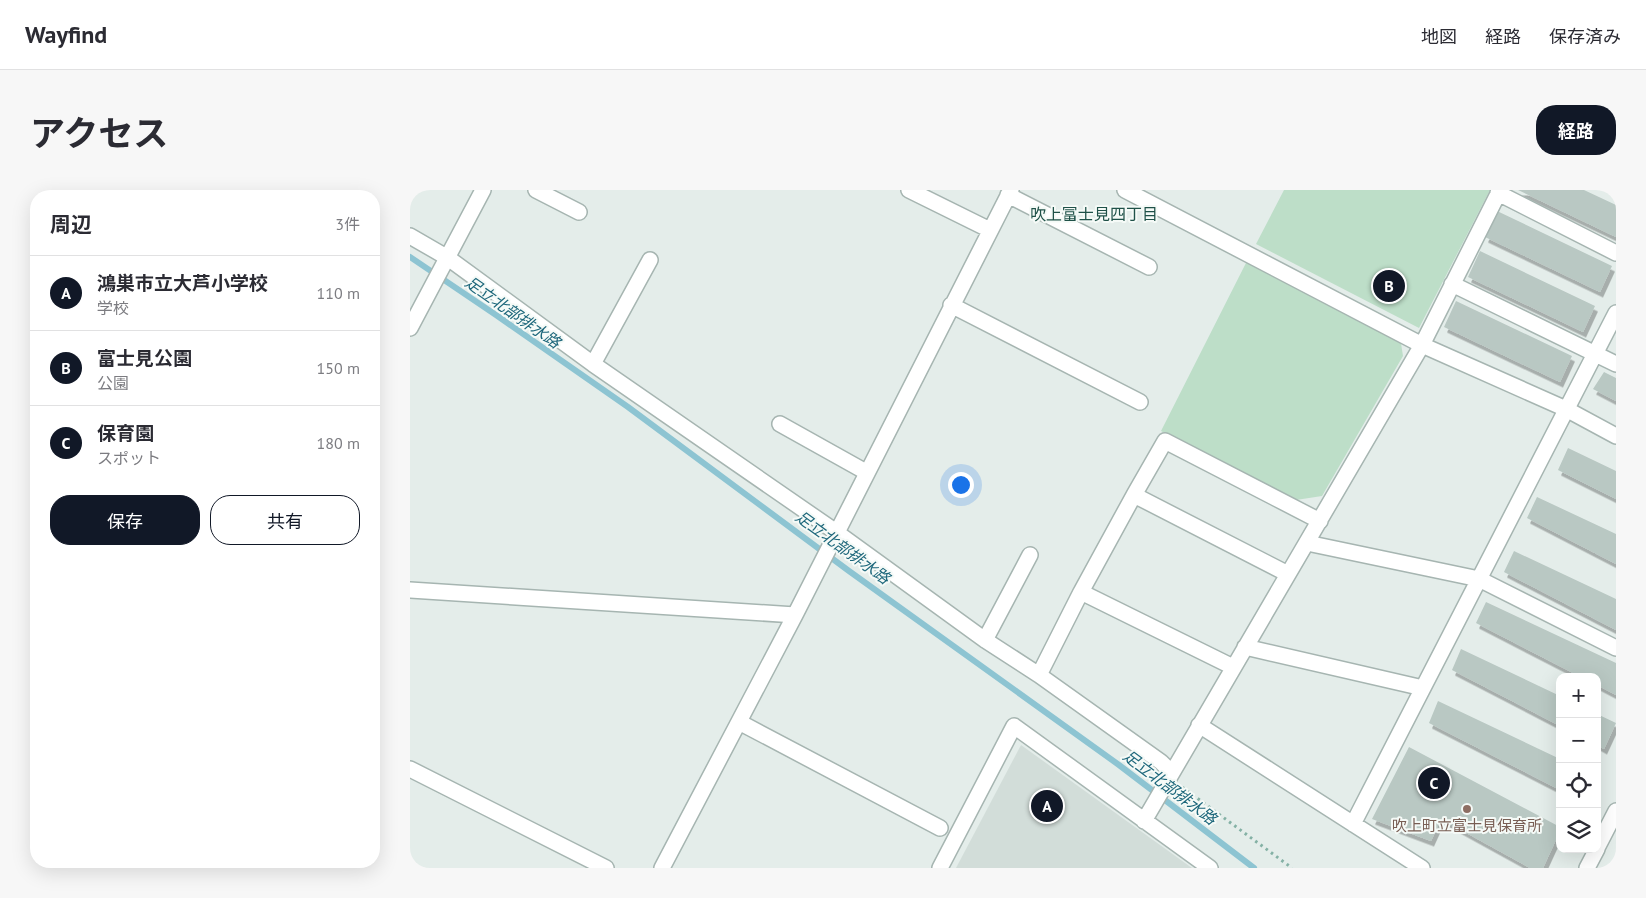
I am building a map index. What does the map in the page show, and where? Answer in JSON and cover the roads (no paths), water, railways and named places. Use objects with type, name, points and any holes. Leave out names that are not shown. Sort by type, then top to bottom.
[{"type":"street","points":[[410,328],[482,190]]},
{"type":"street","points":[[536,190],[579,212]]},
{"type":"street","points":[[909,190],[990,230]]},
{"type":"street","points":[[1125,190],[1422,345],[1566,409],[1616,436]]},
{"type":"street","points":[[662,868],[795,615],[1009,192],[1149,267]]},
{"type":"street","points":[[1144,821],[1422,345],[1499,192],[1616,253]]},
{"type":"street","points":[[410,236],[448,258],[593,364],[836,532],[985,640],[1039,675],[1161,762],[1171,775]]},
{"type":"street","points":[[593,364],[650,260]]},
{"type":"street","points":[[1452,284],[1616,364]]},
{"type":"street","points":[[951,305],[1140,402]]},
{"type":"street","points":[[1353,824],[1616,313]]},
{"type":"street","points":[[780,424],[866,472]]},
{"type":"street","points":[[1039,675],[1081,592],[1165,442],[1320,521]]},
{"type":"street","points":[[1134,496],[1288,574]]},
{"type":"street","points":[[1307,543],[1479,579],[1616,648]]},
{"type":"street","points":[[985,640],[1030,555]]},
{"type":"street","points":[[410,590],[795,615]]},
{"type":"street","points":[[1081,592],[1233,667]]},
{"type":"street","points":[[1245,647],[1423,688]]},
{"type":"street","points":[[739,722],[940,828]]},
{"type":"street","points":[[1199,725],[1422,868]]},
{"type":"street","points":[[940,868],[1014,726],[1210,868]]},
{"type":"street","points":[[410,769],[606,868]]},
{"type":"street","points":[[1601,841],[1616,811]]},
{"type":"street","points":[[1587,868],[1595,853]]},
{"type":"waterway","name":"足立北部排水路","points":[[410,257],[628,407],[849,571],[1119,765],[1254,868]]},
{"type":"place","name":"富士見公園","points":[[1389,286]]},
{"type":"place","name":"保育園","points":[[1434,783]]},
{"type":"place","name":"鴻巣市立大芦小学校","points":[[1047,806]]},
{"type":"place","name":"吹上町立富士見保育所","points":[[1467,809]]},
{"type":"district","name":"吹上富士見四丁目","points":[[1094,214]]}]
